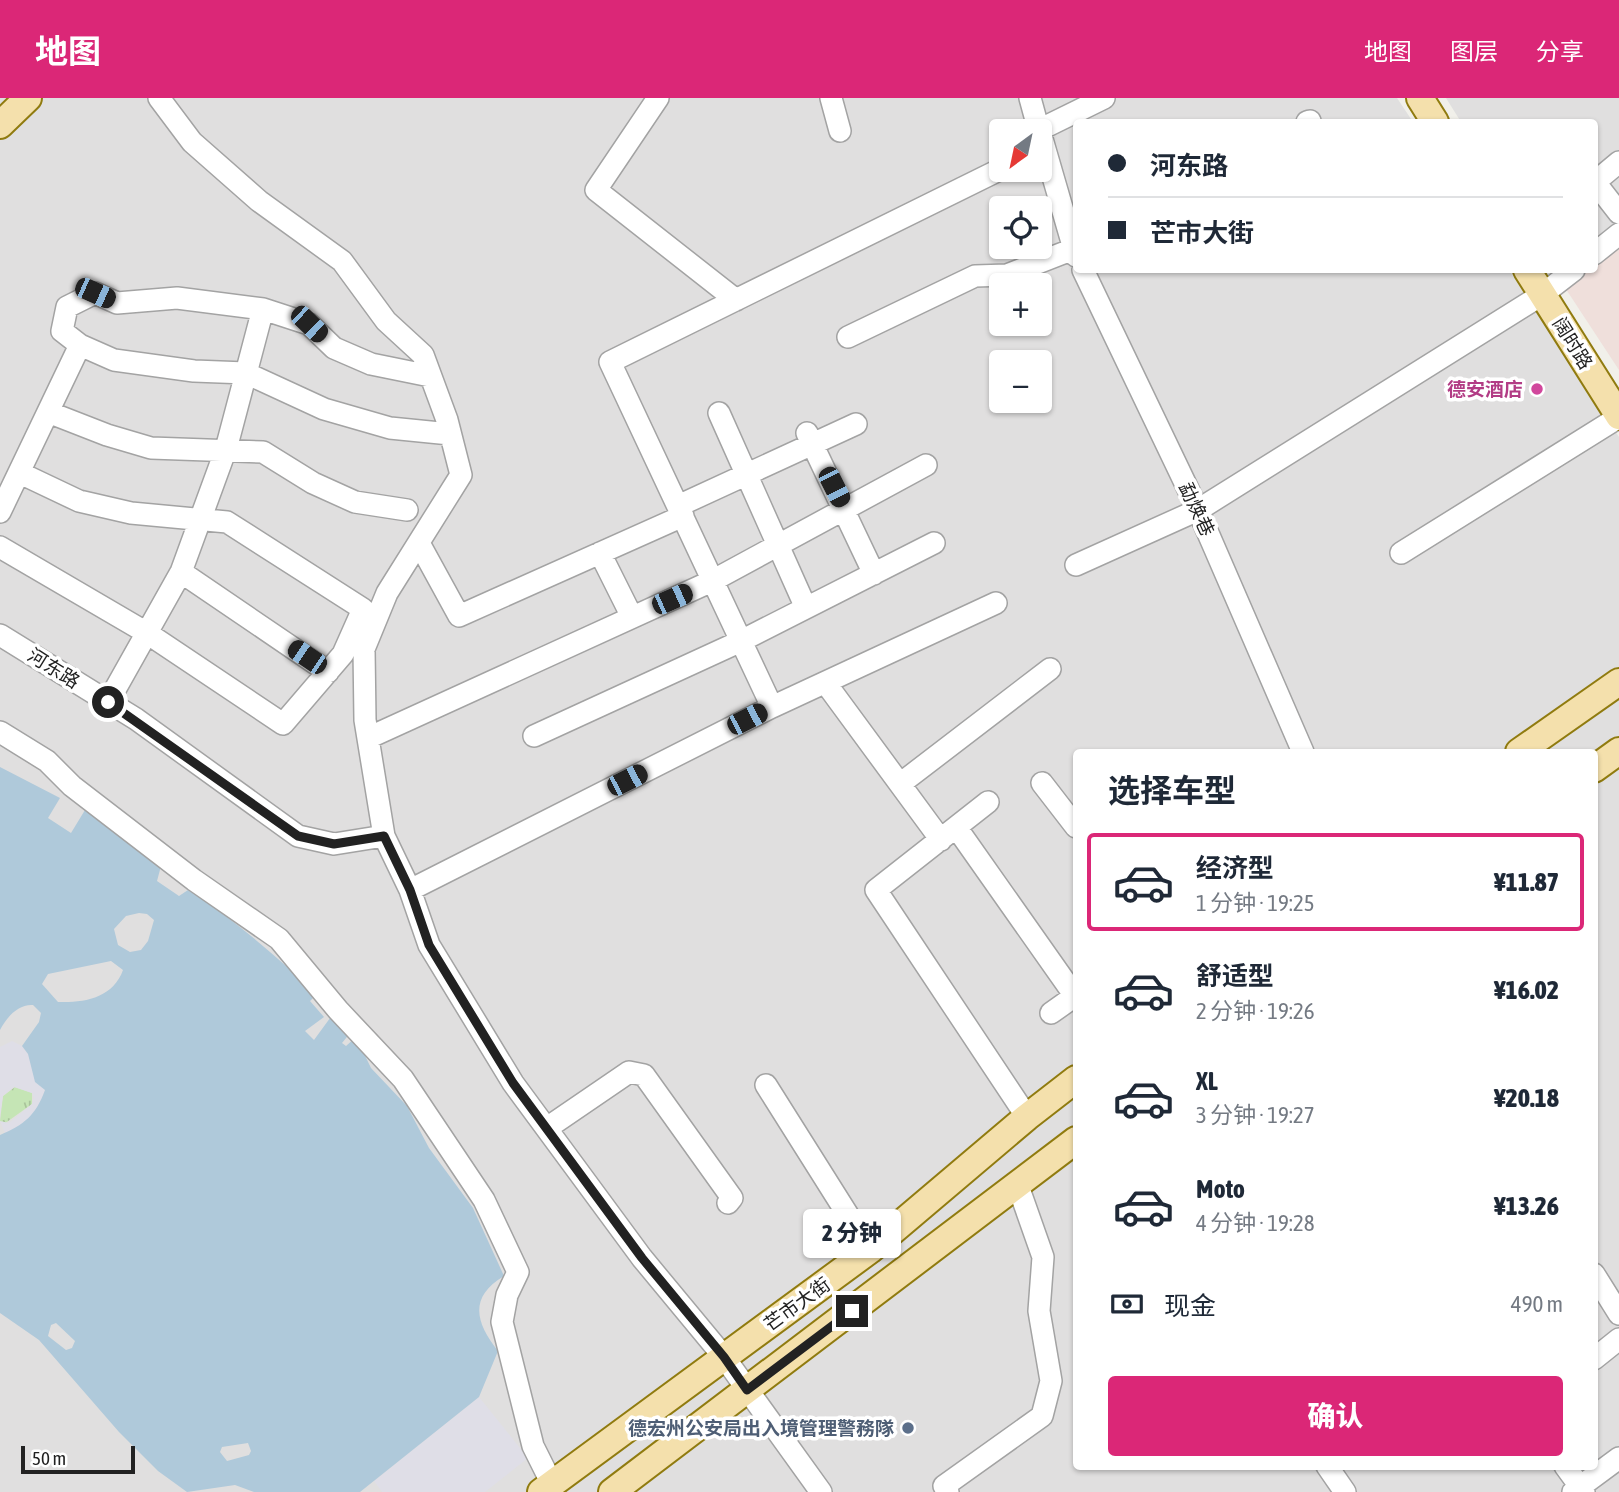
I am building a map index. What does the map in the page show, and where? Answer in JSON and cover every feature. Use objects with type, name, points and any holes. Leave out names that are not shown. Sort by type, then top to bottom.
[{"type":"main road","points":[[0,125],[28,98]]},
{"type":"main road","points":[[1420,98],[1433,119]]},
{"type":"main road","name":"阔时路","points":[[1529,273],[1616,405]]},
{"type":"main road","points":[[1523,749],[1619,682]]},
{"type":"main road","points":[[1598,766],[1619,751]]},
{"type":"main road","name":"芒市大街","points":[[547,1488],[870,1250],[1073,1081]]},
{"type":"main road","name":"芒市大街","points":[[612,1492],[1073,1142]]},
{"type":"street","points":[[159,98],[192,142],[259,201],[342,261],[386,321],[422,355],[450,434],[461,475],[387,593],[364,649],[368,738],[384,836],[410,890],[429,945],[513,1083],[642,1258],[724,1357],[821,1492]]},
{"type":"street","points":[[658,98],[596,190],[736,300]]},
{"type":"street","points":[[831,98],[840,131]]},
{"type":"street","points":[[1030,98],[1035,119]]},
{"type":"street","points":[[1052,130],[1104,98]]},
{"type":"street","points":[[1598,180],[1619,162]]},
{"type":"street","points":[[772,707],[610,362],[989,175]]},
{"type":"street","points":[[1052,177],[1073,245]]},
{"type":"street","points":[[1598,186],[1619,213]]},
{"type":"street","points":[[1598,251],[1619,234]]},
{"type":"street","points":[[848,337],[975,276],[1007,275],[1073,252]]},
{"type":"street","name":"勐焕巷","points":[[1084,273],[1198,510],[1302,749]]},
{"type":"street","points":[[1076,565],[1198,510],[1543,294],[1570,273]]},
{"type":"street","points":[[430,376],[371,364],[334,348],[309,324],[263,309],[177,298],[117,303],[95,293],[67,307],[62,331],[80,345],[114,360],[246,373],[324,409],[390,428],[450,434]]},
{"type":"street","points":[[108,702],[181,572],[226,449],[263,309]]},
{"type":"street","points":[[0,512],[80,345]]},
{"type":"street","points":[[1401,553],[1616,405]]},
{"type":"street","points":[[48,412],[107,435],[151,447],[262,452],[313,483],[355,502],[407,510]]},
{"type":"street","points":[[719,413],[806,608]]},
{"type":"street","points":[[419,543],[459,616],[600,553],[747,476],[810,439],[856,424]]},
{"type":"street","points":[[810,439],[874,574]]},
{"type":"street","points":[[368,738],[712,581],[926,465]]},
{"type":"street","points":[[0,547],[147,633],[283,724],[343,654],[363,609],[227,522],[131,513],[79,501],[20,473]]},
{"type":"street","points":[[534,736],[741,642],[934,543]]},
{"type":"street","points":[[600,553],[632,617]]},
{"type":"street","points":[[181,572],[328,672]]},
{"type":"street","points":[[410,890],[772,707],[996,603]]},
{"type":"street","name":"河东路","points":[[0,635],[108,702],[246,796],[298,836],[334,844],[384,836]]},
{"type":"street","points":[[900,785],[1050,668]]},
{"type":"street","points":[[830,689],[900,785],[948,833],[1073,993]]},
{"type":"street","points":[[0,732],[47,761],[72,786],[194,880],[279,939],[338,1010],[403,1079],[484,1200],[518,1272],[507,1296],[502,1322],[533,1446],[547,1488]]},
{"type":"street","points":[[1042,783],[1073,823]]},
{"type":"street","points":[[989,802],[876,890],[1027,1117]]},
{"type":"street","points":[[1051,1013],[1073,997]]},
{"type":"street","points":[[547,1128],[629,1073],[644,1075],[732,1198],[728,1203]]},
{"type":"street","points":[[766,1085],[870,1250]]},
{"type":"street","points":[[948,1492],[944,1486],[1042,1416],[1051,1381],[1039,1311],[1043,1257],[1018,1186]]},
{"type":"street","points":[[1598,1280],[1619,1314]]},
{"type":"street","points":[[1598,1356],[1619,1339]]},
{"type":"street","points":[[1568,1470],[1579,1490],[1619,1458]]},
{"type":"street","points":[[1330,1470],[1345,1492]]},
{"type":"shaded area","points":[[0,98],[1397,98],[1411,119],[1073,119],[1073,273],[1511,273],[1619,437],[1619,1492],[0,1492]]},
{"type":"shaded area","points":[[1446,98],[1619,98],[1619,229],[1598,246],[1598,119],[1459,119]]},
{"type":"shaded area","points":[[1619,229],[1619,370],[1558,277],[1564,273],[1598,273],[1598,246]]},
{"type":"shaded area","points":[[12,1041],[22,1046],[28,1054],[45,1090],[39,1107],[25,1124],[5,1133],[0,1121],[9,1123],[32,1104],[34,1098],[32,1093],[14,1087],[3,1096],[0,1115],[0,1047]]},
{"type":"shaded area","points":[[479,1397],[528,1458],[485,1492],[382,1492],[374,1481]]},
{"type":"green space","points":[[15,1087],[32,1093],[32,1104],[4,1124],[0,1121],[3,1096]]},
{"type":"water","points":[[0,767],[60,798],[48,818],[71,833],[85,810],[161,866],[157,881],[179,896],[188,890],[271,952],[317,994],[310,1001],[324,1017],[305,1031],[314,1040],[333,1014],[351,1032],[342,1043],[346,1046],[356,1037],[371,1068],[407,1106],[429,1148],[473,1208],[504,1276],[485,1292],[479,1310],[484,1330],[498,1351],[479,1397],[360,1492],[254,1492],[235,1485],[187,1492],[158,1471],[119,1432],[39,1340],[0,1313],[0,1135],[28,1118],[38,1106],[45,1090],[35,1082],[28,1054],[22,1046],[39,1022],[41,1013],[33,1005],[22,1007],[10,1016],[0,1030]],"holes":[[[147,914],[154,920],[148,941],[141,950],[130,952],[118,945],[114,929],[126,916]],[[111,961],[123,970],[105,993],[87,1000],[68,1002],[58,1002],[42,984],[48,974]],[[56,1323],[75,1341],[72,1348],[66,1350],[48,1336],[51,1325]],[[248,1443],[251,1451],[249,1455],[227,1461],[220,1452],[222,1447]]]},
{"type":"place","name":"德安酒店","points":[[1537,389]]},
{"type":"place","name":"德宏州公安局出入境管理警務隊","points":[[908,1428]]},
{"type":"route","points":[[108,702],[246,796],[298,836],[334,844],[384,836],[410,890],[429,945],[513,1083],[642,1258],[724,1357],[747,1390],[852,1311]]}]
